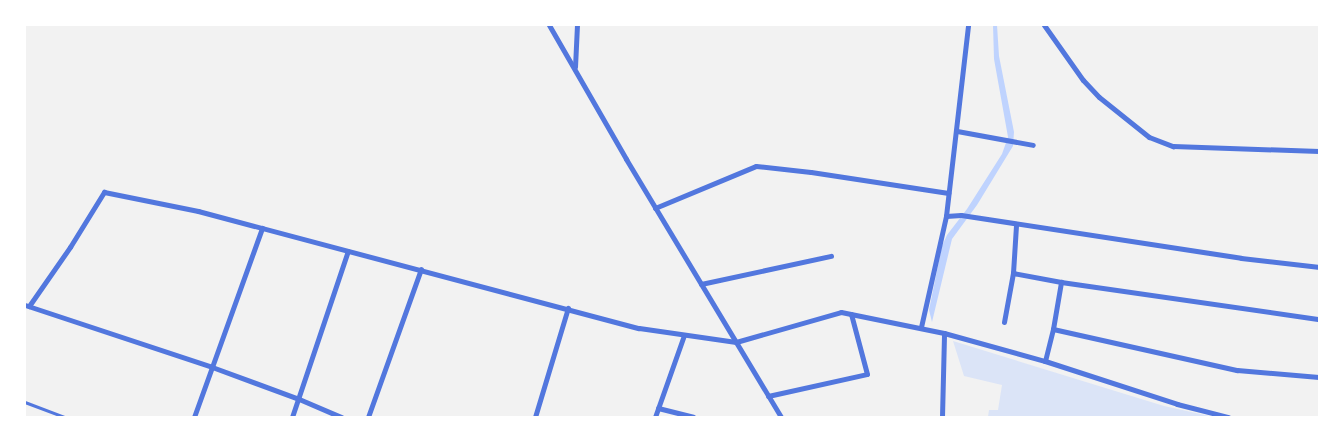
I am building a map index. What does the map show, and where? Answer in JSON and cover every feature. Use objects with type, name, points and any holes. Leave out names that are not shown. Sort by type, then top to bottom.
[{"type":"street","points":[[549,25],[655,208],[781,417]]},
{"type":"street","points":[[574,68],[576,25]]},
{"type":"street","points":[[921,327],[946,216],[968,25]]},
{"type":"street","points":[[1044,25],[1083,80],[1099,97],[1150,137],[1174,146],[1319,151]]},
{"type":"street","points":[[957,131],[1033,145]]},
{"type":"street","points":[[655,208],[756,166],[811,172],[948,193]]},
{"type":"street","points":[[341,417],[300,399],[212,367],[27,305],[70,247],[104,192],[198,211],[639,328],[736,342],[841,312],[944,333],[1045,361],[1176,404],[1228,417]]},
{"type":"street","points":[[946,216],[960,215],[1241,258],[1319,267]]},
{"type":"street","points":[[1004,322],[1013,273],[1016,225]]},
{"type":"street","points":[[194,417],[262,228]]},
{"type":"street","points":[[292,417],[300,399],[348,251]]},
{"type":"street","points":[[701,284],[831,256]]},
{"type":"street","points":[[368,417],[421,269]]},
{"type":"street","points":[[1013,273],[1061,282],[1319,319]]},
{"type":"street","points":[[1045,361],[1061,282]]},
{"type":"street","points":[[535,417],[568,308]]},
{"type":"street","points":[[768,396],[867,374],[851,314]]},
{"type":"street","points":[[1053,329],[1237,370],[1319,377]]},
{"type":"street","points":[[942,417],[944,333]]},
{"type":"street","points":[[655,417],[684,335]]},
{"type":"street","points":[[658,408],[693,417]]},
{"type":"lane","points":[[25,402],[65,417]]},
{"type":"shaded area","points":[[953,341],[1164,406],[1214,417],[988,417],[989,410],[998,410],[1002,385],[964,376]]},
{"type":"water","points":[[993,25],[997,25],[999,56],[1014,132],[1013,146],[977,205],[952,239],[932,322],[929,310],[942,246],[947,235],[967,209],[1002,154],[1008,137],[994,59]]}]
